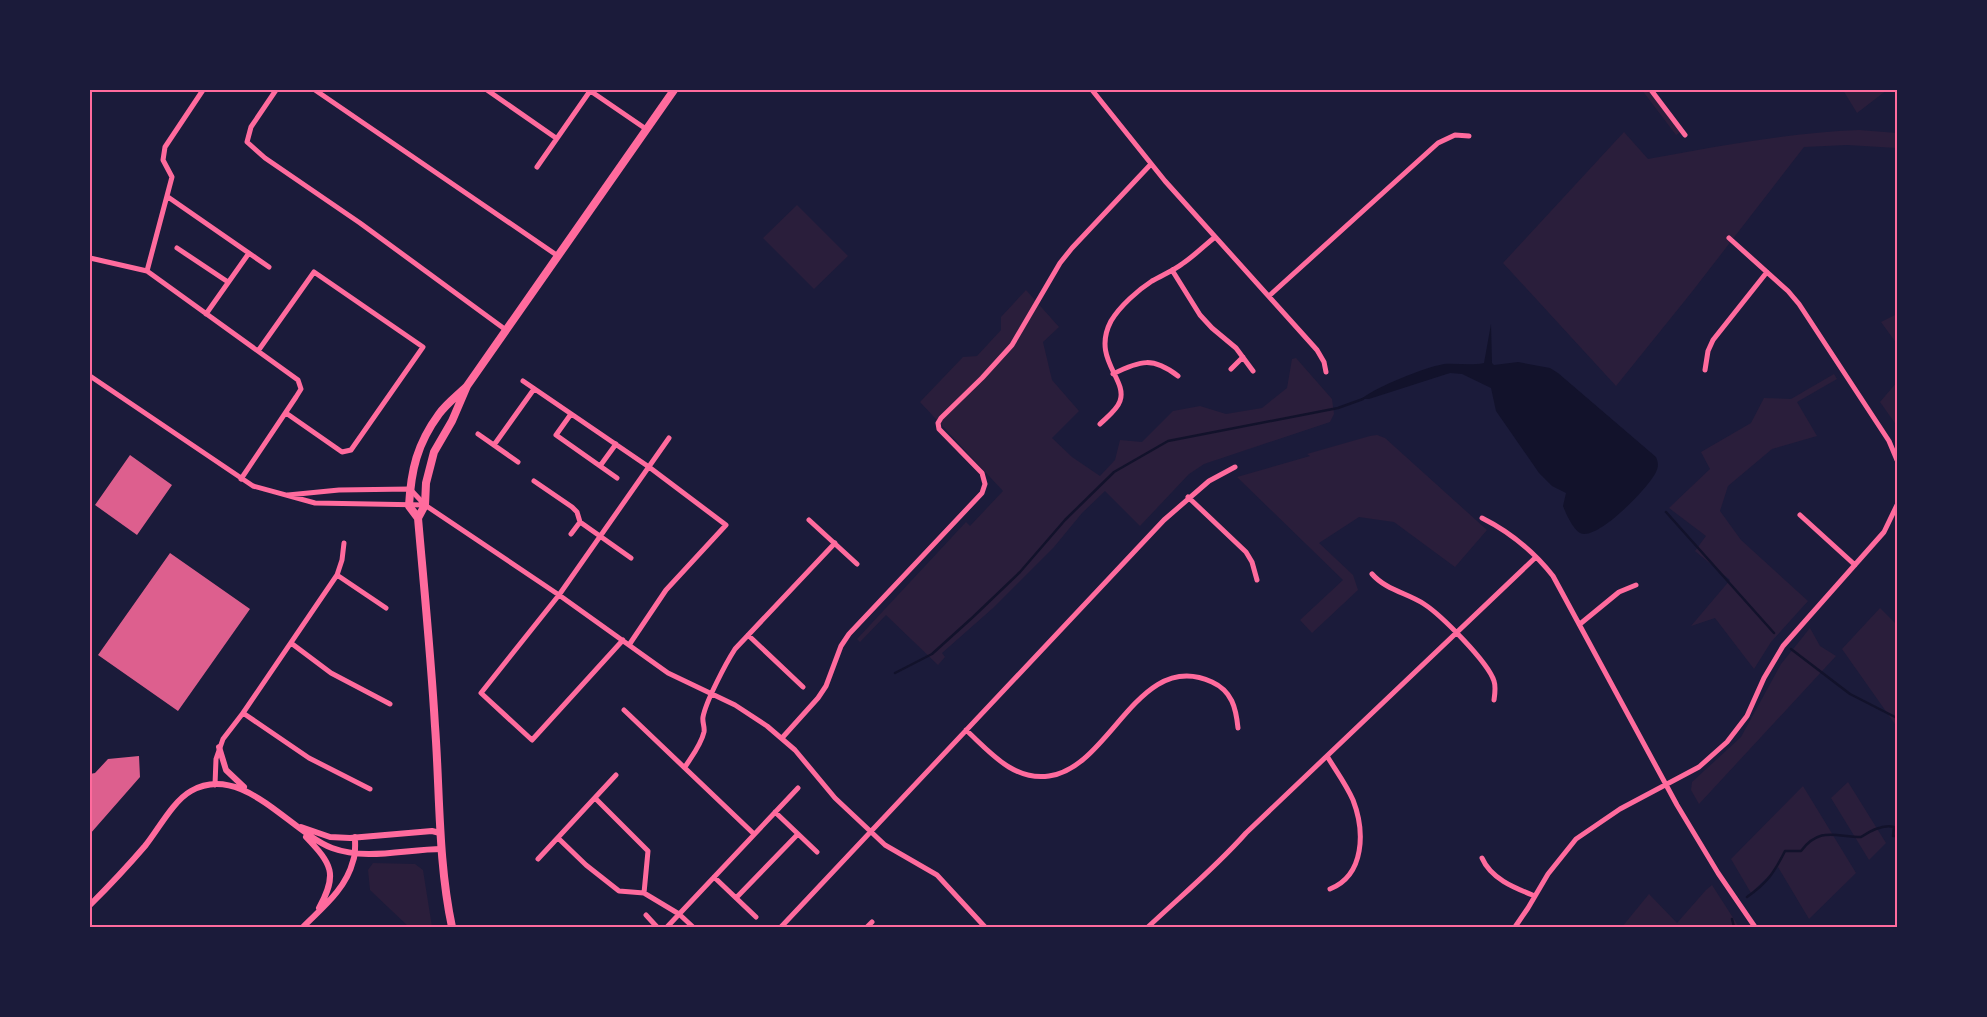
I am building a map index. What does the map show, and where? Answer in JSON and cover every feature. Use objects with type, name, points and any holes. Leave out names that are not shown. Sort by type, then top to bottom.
[{"type":"main road","points":[[452,927],[448,910],[440,833],[435,728],[418,518],[409,506],[414,459],[427,431],[440,412],[467,386],[674,90]]},
{"type":"main road","points":[[418,518],[426,505],[425,491],[434,452],[452,421],[467,386]]},
{"type":"street","points":[[148,271],[172,177],[163,160],[165,147],[202,90]]},
{"type":"street","points":[[276,90],[251,128],[247,142],[265,158],[360,223],[506,330]]},
{"type":"street","points":[[315,90],[558,256]]},
{"type":"street","points":[[487,90],[556,138]]},
{"type":"street","points":[[1092,90],[1151,164],[1317,350],[1324,362],[1326,372]]},
{"type":"street","points":[[1651,90],[1686,135]]},
{"type":"street","points":[[537,167],[589,91],[646,129]]},
{"type":"street","points":[[1269,296],[1438,143],[1455,135],[1469,136]]},
{"type":"street","points":[[782,738],[818,698],[826,686],[841,646],[849,634],[982,493],[985,484],[982,474],[939,428],[938,424],[941,418],[1012,346],[1060,263],[1151,164]]},
{"type":"street","points":[[168,197],[270,267]]},
{"type":"street","points":[[1100,424],[1117,407],[1120,400],[1120,388],[1106,353],[1105,342],[1110,323],[1142,287],[1172,270],[1215,236]]},
{"type":"street","points":[[1729,238],[1788,292],[1806,313],[1889,441],[1897,460]]},
{"type":"street","points":[[177,248],[228,282]]},
{"type":"street","points":[[206,314],[249,253]]},
{"type":"street","points":[[90,258],[148,271],[298,380],[301,389],[241,479]]},
{"type":"street","points":[[1172,270],[1200,315],[1236,348],[1253,371]]},
{"type":"street","points":[[258,351],[314,272],[423,347],[351,450],[342,452],[286,413]]},
{"type":"street","points":[[1705,370],[1708,351],[1713,340],[1766,272]]},
{"type":"street","points":[[1231,369],[1244,357]]},
{"type":"street","points":[[1113,374],[1137,363],[1145,362],[1156,363],[1178,376]]},
{"type":"street","points":[[90,376],[253,486],[315,503],[426,505]]},
{"type":"street","points":[[523,381],[649,467],[726,525],[666,590],[629,645]]},
{"type":"street","points":[[494,445],[534,389]]},
{"type":"street","points":[[571,414],[556,435],[617,478]]},
{"type":"street","points":[[478,434],[518,462]]},
{"type":"street","points":[[623,640],[532,740],[481,692],[559,595],[669,438]]},
{"type":"street","points":[[600,466],[616,444]]},
{"type":"street","points":[[782,927],[1164,520],[1188,497],[1209,481],[1235,467]]},
{"type":"street","points":[[534,481],[572,507],[577,512],[580,522],[631,558]]},
{"type":"street","points":[[288,496],[339,490],[410,489],[426,505],[681,680],[748,712],[782,738],[809,766],[835,798],[871,832],[898,854],[924,866],[937,875],[985,927]]},
{"type":"street","points":[[1188,497],[1246,552],[1252,562],[1257,580]]},
{"type":"street","points":[[1515,927],[1548,874],[1576,839],[1620,809],[1700,767],[1727,742],[1747,716],[1764,678],[1783,646],[1884,532],[1897,505]]},
{"type":"street","points":[[1800,515],[1855,565]]},
{"type":"street","points":[[1482,518],[1507,532],[1536,557],[1553,576],[1666,784],[1718,873],[1755,927]]},
{"type":"street","points":[[809,520],[857,564]]},
{"type":"street","points":[[571,534],[580,522]]},
{"type":"street","points":[[215,785],[216,759],[219,746],[338,575],[344,543]]},
{"type":"street","points":[[685,767],[701,741],[704,730],[702,718],[728,659],[748,635],[835,543]]},
{"type":"street","points":[[1148,927],[1226,855],[1246,833],[1536,557]]},
{"type":"street","points":[[1372,574],[1386,586],[1425,605],[1456,633],[1490,673],[1495,688],[1494,700]]},
{"type":"street","points":[[338,575],[386,608]]},
{"type":"street","points":[[1580,624],[1619,592],[1636,585]]},
{"type":"street","points":[[748,635],[803,687]]},
{"type":"street","points":[[291,643],[331,673],[390,704]]},
{"type":"street","points":[[966,730],[1000,762],[1012,770],[1036,776],[1055,774],[1072,768],[1082,761],[1148,691],[1168,680],[1188,677],[1209,680],[1227,692],[1234,704],[1238,728]]},
{"type":"street","points":[[624,710],[754,834]]},
{"type":"street","points":[[243,714],[309,758],[370,789]]},
{"type":"street","points":[[219,746],[226,770],[250,793],[322,843],[355,853],[442,849]]},
{"type":"street","points":[[1327,756],[1347,788],[1358,817],[1360,831],[1360,845],[1354,870],[1346,880],[1330,888]]},
{"type":"street","points":[[538,859],[616,775]]},
{"type":"street","points":[[90,905],[124,869],[184,796],[198,788],[215,785],[238,787],[250,793]]},
{"type":"street","points":[[668,927],[798,788]]},
{"type":"street","points":[[595,798],[648,851],[644,893]]},
{"type":"street","points":[[775,812],[817,852]]},
{"type":"street","points":[[295,825],[330,836],[355,837],[432,831],[440,833]]},
{"type":"street","points":[[295,825],[326,858],[331,874],[329,885],[315,915]]},
{"type":"street","points":[[736,898],[798,834]]},
{"type":"street","points":[[302,927],[344,882],[354,861],[355,837]]},
{"type":"street","points":[[558,838],[586,865],[619,891],[644,893],[679,914],[693,927]]},
{"type":"street","points":[[1482,858],[1486,868],[1497,877],[1535,896]]},
{"type":"street","points":[[714,877],[756,917]]},
{"type":"street","points":[[646,915],[658,927]]},
{"type":"street","points":[[867,927],[872,922]]},
{"type":"shaded area","points":[[1642,90],[1653,90],[1684,130],[1676,135]]},
{"type":"shaded area","points":[[1843,90],[1887,90],[1857,113]]},
{"type":"shaded area","points":[[1859,130],[1897,133],[1897,148],[1847,145],[1804,147],[1616,386],[1503,263],[1624,132],[1648,159],[1779,137]]},
{"type":"shaded area","points":[[797,205],[848,256],[814,289],[763,238]]},
{"type":"shaded area","points":[[1026,290],[1059,327],[1043,342],[1052,380],[1079,411],[1052,438],[1072,457],[1100,476],[1115,460],[1120,440],[1142,442],[1173,411],[1200,406],[1226,414],[1262,408],[1287,388],[1292,359],[1296,358],[1332,399],[1334,414],[1330,422],[1204,464],[1189,474],[1140,526],[1105,491],[1082,513],[1054,547],[993,608],[942,653],[945,657],[938,665],[886,615],[860,642],[857,639],[966,522],[970,526],[1003,491],[920,402],[963,357],[977,356],[1001,330],[1001,317]]},
{"type":"shaded area","points":[[1897,314],[1897,344],[1881,322]]},
{"type":"shaded area","points":[[1491,324],[1492,363],[1494,365],[1518,362],[1550,368],[1656,457],[1657,470],[1644,489],[1610,521],[1588,534],[1580,533],[1568,517],[1563,506],[1566,493],[1552,486],[1539,473],[1496,411],[1491,388],[1462,374],[1450,373],[1369,399],[1361,399],[1389,383],[1435,366],[1484,363]]},
{"type":"shaded area","points":[[1834,374],[1837,379],[1797,402],[1817,436],[1772,449],[1728,486],[1720,511],[1741,540],[1808,601],[1771,642],[1754,669],[1715,618],[1691,626],[1730,580],[1695,551],[1706,536],[1669,508],[1710,469],[1701,452],[1751,423],[1764,398],[1791,399]]},
{"type":"shaded area","points":[[1897,382],[1897,426],[1880,402]]},
{"type":"shaded area","points":[[1377,435],[1385,438],[1487,530],[1455,567],[1394,522],[1359,517],[1319,543],[1353,575],[1358,590],[1312,633],[1300,620],[1343,580],[1237,477],[1310,456],[1307,454]]},
{"type":"shaded area","points":[[1880,608],[1897,625],[1897,727],[1842,649]]},
{"type":"shaded area","points":[[1810,628],[1820,646],[1836,656],[1699,804],[1691,790],[1692,782],[1741,737],[1781,664]]},
{"type":"shaded area","points":[[1848,782],[1886,843],[1869,860],[1831,798]]},
{"type":"shaded area","points":[[1803,786],[1856,873],[1809,919],[1778,867],[1751,893],[1731,859]]},
{"type":"shaded area","points":[[373,863],[415,864],[423,870],[432,927],[409,927],[370,890],[368,870]]},
{"type":"shaded area","points":[[1712,885],[1739,927],[1622,927],[1649,894],[1677,923]]},
{"type":"building","points":[[130,455],[172,485],[137,535],[95,505]]},
{"type":"building","points":[[170,553],[250,609],[178,711],[98,655]]},
{"type":"building","points":[[139,756],[140,777],[90,834],[90,774],[95,773],[108,759]]},
{"type":"waterway","points":[[895,673],[932,654],[973,617],[1020,572],[1065,520],[1114,472],[1168,441],[1338,408],[1363,399]]},
{"type":"waterway","points":[[1666,512],[1774,633]]},
{"type":"waterway","points":[[1791,649],[1850,694],[1897,718]]},
{"type":"waterway","points":[[1747,897],[1769,877],[1785,851],[1801,851],[1815,838],[1829,835],[1861,837],[1868,832],[1885,826],[1894,827],[1893,836],[1897,836]]},
{"type":"waterway","points":[[1732,919],[1734,927]]}]
